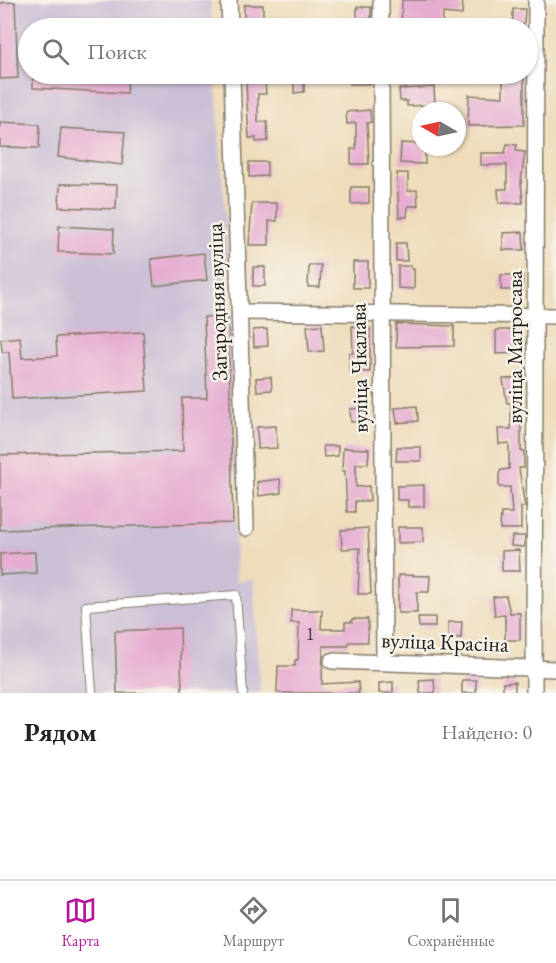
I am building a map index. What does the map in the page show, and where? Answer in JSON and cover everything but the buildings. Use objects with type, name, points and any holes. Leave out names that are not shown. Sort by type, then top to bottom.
[{"type":"street","points":[[229,0],[230,18]]},
{"type":"street","points":[[381,0],[381,18]]},
{"type":"street","name":"вуліца Матросава","points":[[536,1],[536,18]]},
{"type":"street","name":"Загародняя вуліца","points":[[232,84],[246,528]]},
{"type":"street","name":"вуліца Чкалава","points":[[381,84],[384,662]]},
{"type":"street","name":"вуліца Матросава","points":[[534,693],[536,84]]},
{"type":"street","points":[[241,312],[556,316]]},
{"type":"street","name":"вуліца Красіна","points":[[332,661],[556,669]]},
{"type":"lane","points":[[92,693],[86,606],[236,595],[243,693]]},
{"type":"shaded area","points":[[0,0],[210,0],[211,18],[18,18],[18,84],[216,84],[232,315],[236,581],[253,580],[260,693],[0,693]]}]
